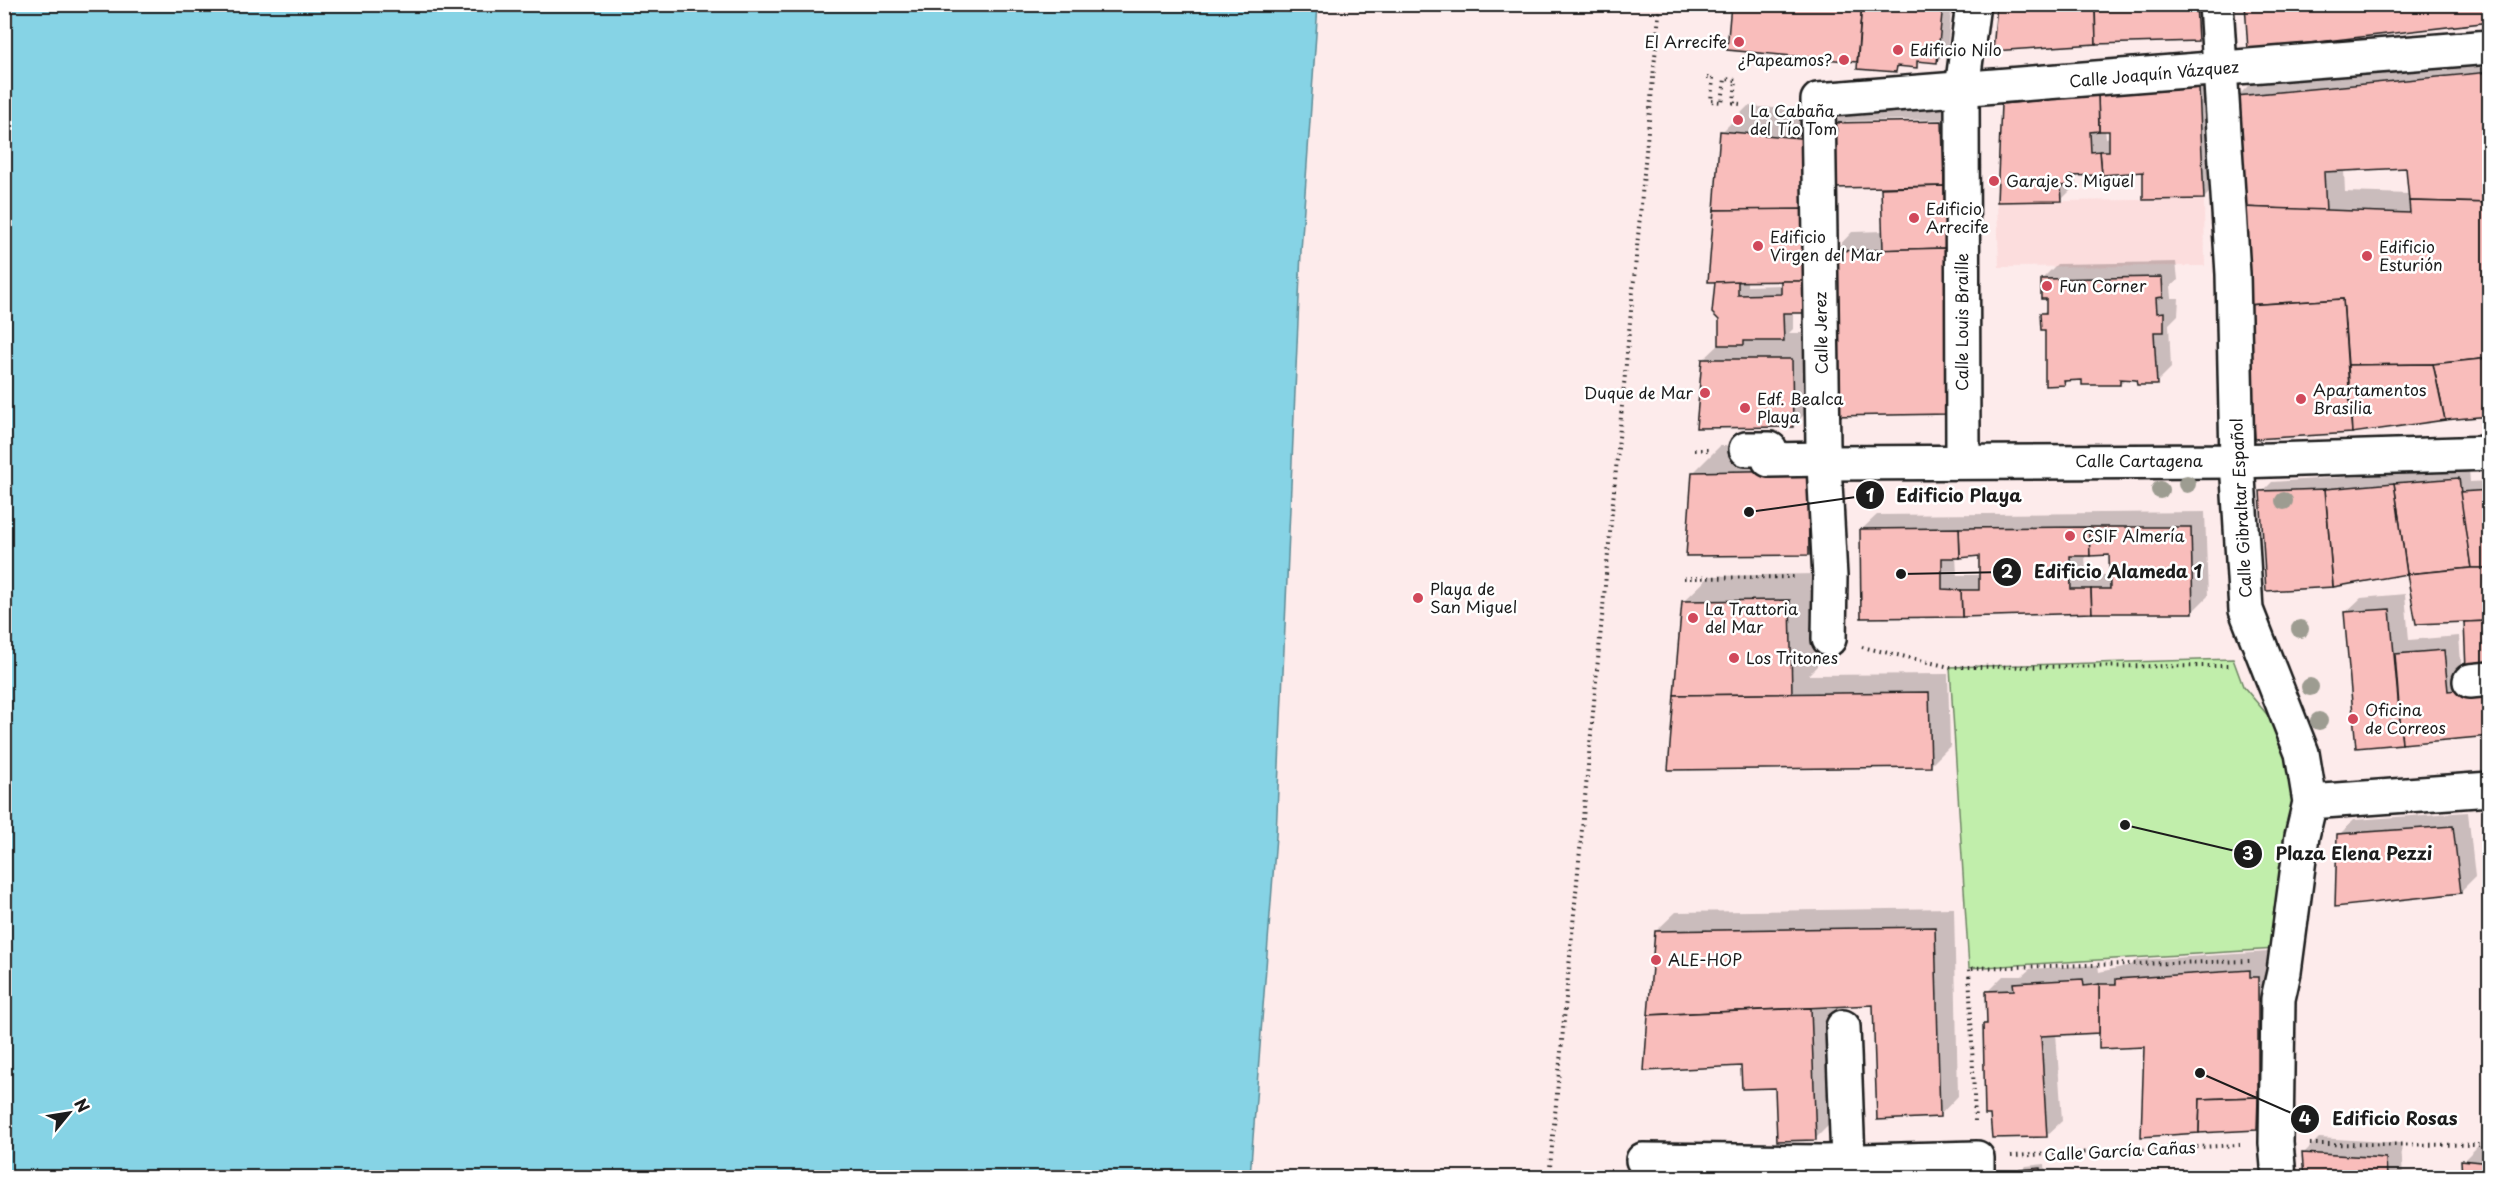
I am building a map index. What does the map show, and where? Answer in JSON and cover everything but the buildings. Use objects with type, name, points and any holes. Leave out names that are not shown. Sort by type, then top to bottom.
[{"type":"street","name":"Calle Louis Braille","points":[[1962,461],[1962,89],[1973,4]]},
{"type":"street","name":"Calle Gibraltar Español","points":[[2216,4],[2233,274],[2237,461],[2246,610],[2302,753],[2310,802],[2302,836],[2284,972],[2278,999],[2276,1143],[2279,1178]]},
{"type":"street","name":"Calle Joaquín Vázquez","points":[[1818,100],[2490,47]]},
{"type":"street","name":"Calle Jerez","points":[[1818,100],[1824,461],[1830,577],[1830,639]]},
{"type":"street","name":"Calle Cartagena","points":[[1746,449],[1770,449],[1770,460],[1824,461],[2237,461],[2490,453]]},
{"type":"street","points":[[2310,802],[2490,789]]},
{"type":"street","points":[[1843,1027],[1848,1161]]},
{"type":"street","points":[[1643,1160],[1848,1161],[1977,1168]]},
{"type":"path","points":[[1549,1178],[1660,4]]},
{"type":"path","points":[[1707,78],[1713,78],[1711,101],[1722,102],[1725,79],[1736,80],[1734,103],[1740,104]]},
{"type":"path","points":[[1684,579],[1830,577]]},
{"type":"path","points":[[1830,639],[1950,667],[2238,666]]},
{"type":"path","points":[[1977,1168],[1969,968],[2255,961]]},
{"type":"path","name":"Calle García Cañas","points":[[1977,1168],[2276,1143],[2490,1145]]},
{"type":"shaded area","points":[[2204,199],[2205,266],[1999,267],[1997,202]]},
{"type":"green space","points":[[2233,659],[2243,686],[2282,732],[2293,796],[2276,949],[1969,968],[1950,667]]},
{"type":"water","points":[[5,4],[1318,5],[1301,251],[1276,836],[1250,1177],[5,1177]]},
{"type":"place","name":"El Arrecife","points":[[1739,42]]},
{"type":"place","name":"Edificio Nilo","points":[[1898,50]]},
{"type":"place","name":"¿Papeamos?","points":[[1844,60]]},
{"type":"place","name":"La Cabaña del Tío Tom","points":[[1738,120]]},
{"type":"place","name":"Garaje S. Miguel","points":[[1994,181]]},
{"type":"place","name":"Edificio Arrecife","points":[[1914,218]]},
{"type":"place","name":"Edificio Virgen del Mar","points":[[1758,246]]},
{"type":"place","name":"Edificio Esturión","points":[[2367,256]]},
{"type":"place","name":"Fun Corner","points":[[2047,286]]},
{"type":"place","name":"Duque de Mar","points":[[1705,393]]},
{"type":"place","name":"Apartamentos Brasilia","points":[[2301,399]]},
{"type":"place","name":"Edf. Bealca Playa","points":[[1745,408]]},
{"type":"place","name":"Edificio Playa","points":[[1749,512]]},
{"type":"place","name":"CSIF Almería","points":[[2070,536]]},
{"type":"place","name":"Edificio Alameda 1","points":[[1901,574]]},
{"type":"place","name":"Playa de San Miguel","points":[[1418,598]]},
{"type":"place","name":"La Trattoria del Mar","points":[[1693,618]]},
{"type":"place","name":"Los Tritones","points":[[1734,658]]},
{"type":"place","name":"Oficina de Correos","points":[[2353,719]]},
{"type":"place","name":"Plaza Elena Pezzi","points":[[2125,825]]},
{"type":"place","name":"ALE-HOP","points":[[1656,960]]},
{"type":"place","name":"Edificio Rosas","points":[[2200,1073]]}]
